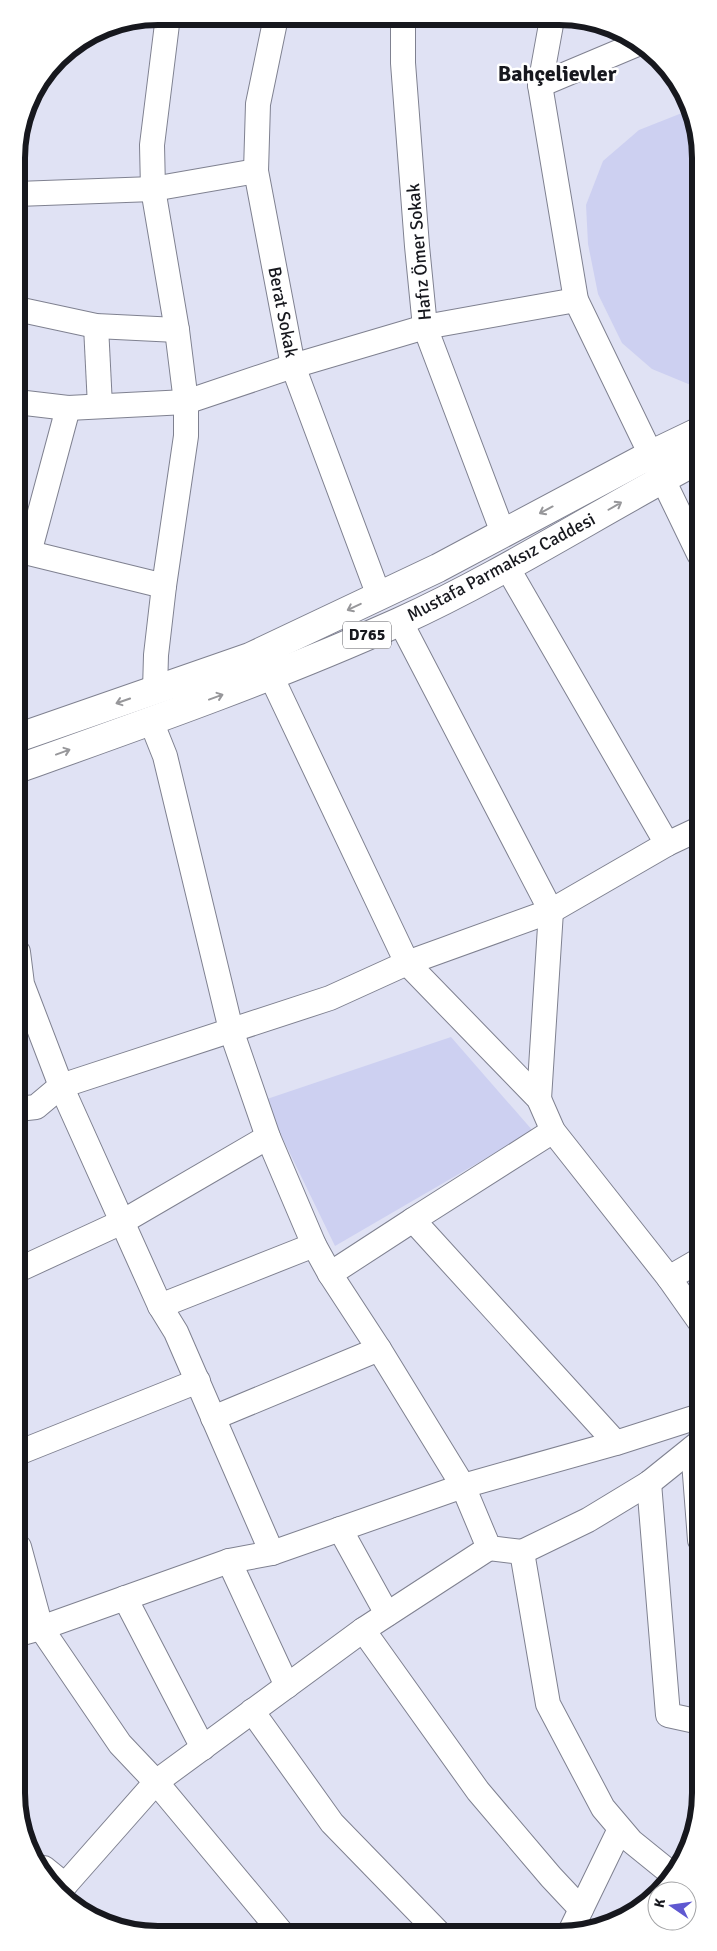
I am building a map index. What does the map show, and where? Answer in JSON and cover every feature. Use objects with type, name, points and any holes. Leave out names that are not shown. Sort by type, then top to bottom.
[{"type":"main road","name":"Mustafa Parmaksız Caddesi","points":[[25,736],[250,657],[438,568],[650,455],[692,435]]},
{"type":"main road","name":"Mustafa Parmaksız Caddesi","points":[[25,766],[271,676],[400,621],[507,567],[692,463]]},
{"type":"street","points":[[155,690],[156,656],[164,586],[186,436],[186,402],[177,330],[153,189],[152,145],[167,25]]},
{"type":"street","name":"Berat Sokak","points":[[274,25],[258,104],[256,171],[293,366],[379,596]]},
{"type":"street","name":"Hafız Ömer Sokak","points":[[402,25],[403,63],[425,327],[503,534]]},
{"type":"street","points":[[551,25],[540,85],[576,300],[692,540]]},
{"type":"street","points":[[540,85],[632,46]]},
{"type":"street","points":[[25,194],[153,189],[256,171]]},
{"type":"street","points":[[25,403],[68,408],[186,402],[293,366],[425,327],[576,300]]},
{"type":"street","points":[[25,311],[96,326],[177,330]]},
{"type":"street","points":[[96,326],[100,406]]},
{"type":"street","points":[[25,545],[68,408]]},
{"type":"street","points":[[25,551],[164,586]]},
{"type":"street","points":[[507,567],[667,844]]},
{"type":"street","points":[[400,621],[550,911],[539,1099]]},
{"type":"street","points":[[271,676],[407,963],[539,1099],[553,1131],[669,1278],[692,1311]]},
{"type":"street","points":[[151,721],[165,756],[232,1030],[268,1137],[314,1245],[330,1274],[379,1349],[463,1486],[489,1548]]},
{"type":"street","points":[[25,1108],[36,1107],[61,1086],[330,998],[407,963],[550,911],[667,844],[692,832]]},
{"type":"street","points":[[25,992],[61,1086],[160,1306],[176,1332],[272,1553]]},
{"type":"street","points":[[330,1274],[553,1131]]},
{"type":"street","points":[[25,1267],[122,1222],[268,1137]]},
{"type":"street","points":[[413,1220],[616,1443]]},
{"type":"street","points":[[160,1306],[314,1245]]},
{"type":"street","points":[[669,1278],[692,1265]]},
{"type":"street","points":[[213,1418],[379,1349]]},
{"type":"street","points":[[25,1450],[198,1381]]},
{"type":"street","points":[[30,1631],[229,1561],[272,1553],[463,1486],[616,1443],[692,1419]]},
{"type":"street","points":[[63,1886],[156,1782],[363,1630],[489,1548],[522,1552],[588,1520],[649,1483],[692,1448]]},
{"type":"street","points":[[649,1483],[668,1715],[692,1720]]},
{"type":"street","points":[[340,1529],[387,1614]]},
{"type":"street","points":[[522,1552],[548,1704],[603,1808],[630,1841],[667,1870]]},
{"type":"street","points":[[229,1561],[287,1686]]},
{"type":"street","points":[[25,1593],[30,1631],[120,1744],[156,1782],[276,1926]]},
{"type":"street","points":[[125,1598],[203,1748]]},
{"type":"street","points":[[363,1630],[478,1791],[550,1876],[581,1909]]},
{"type":"street","points":[[252,1711],[332,1823],[432,1926]]},
{"type":"street","points":[[573,1925],[620,1829]]},
{"type":"shaded area","points":[[684,112],[691,141],[692,386],[652,369],[622,343],[598,294],[588,244],[586,205],[603,161],[639,130]]},
{"type":"shaded area","points":[[451,1037],[533,1131],[335,1246],[264,1100]]},
{"type":"district","name":"Bahçelievler","points":[[557,73]]}]
